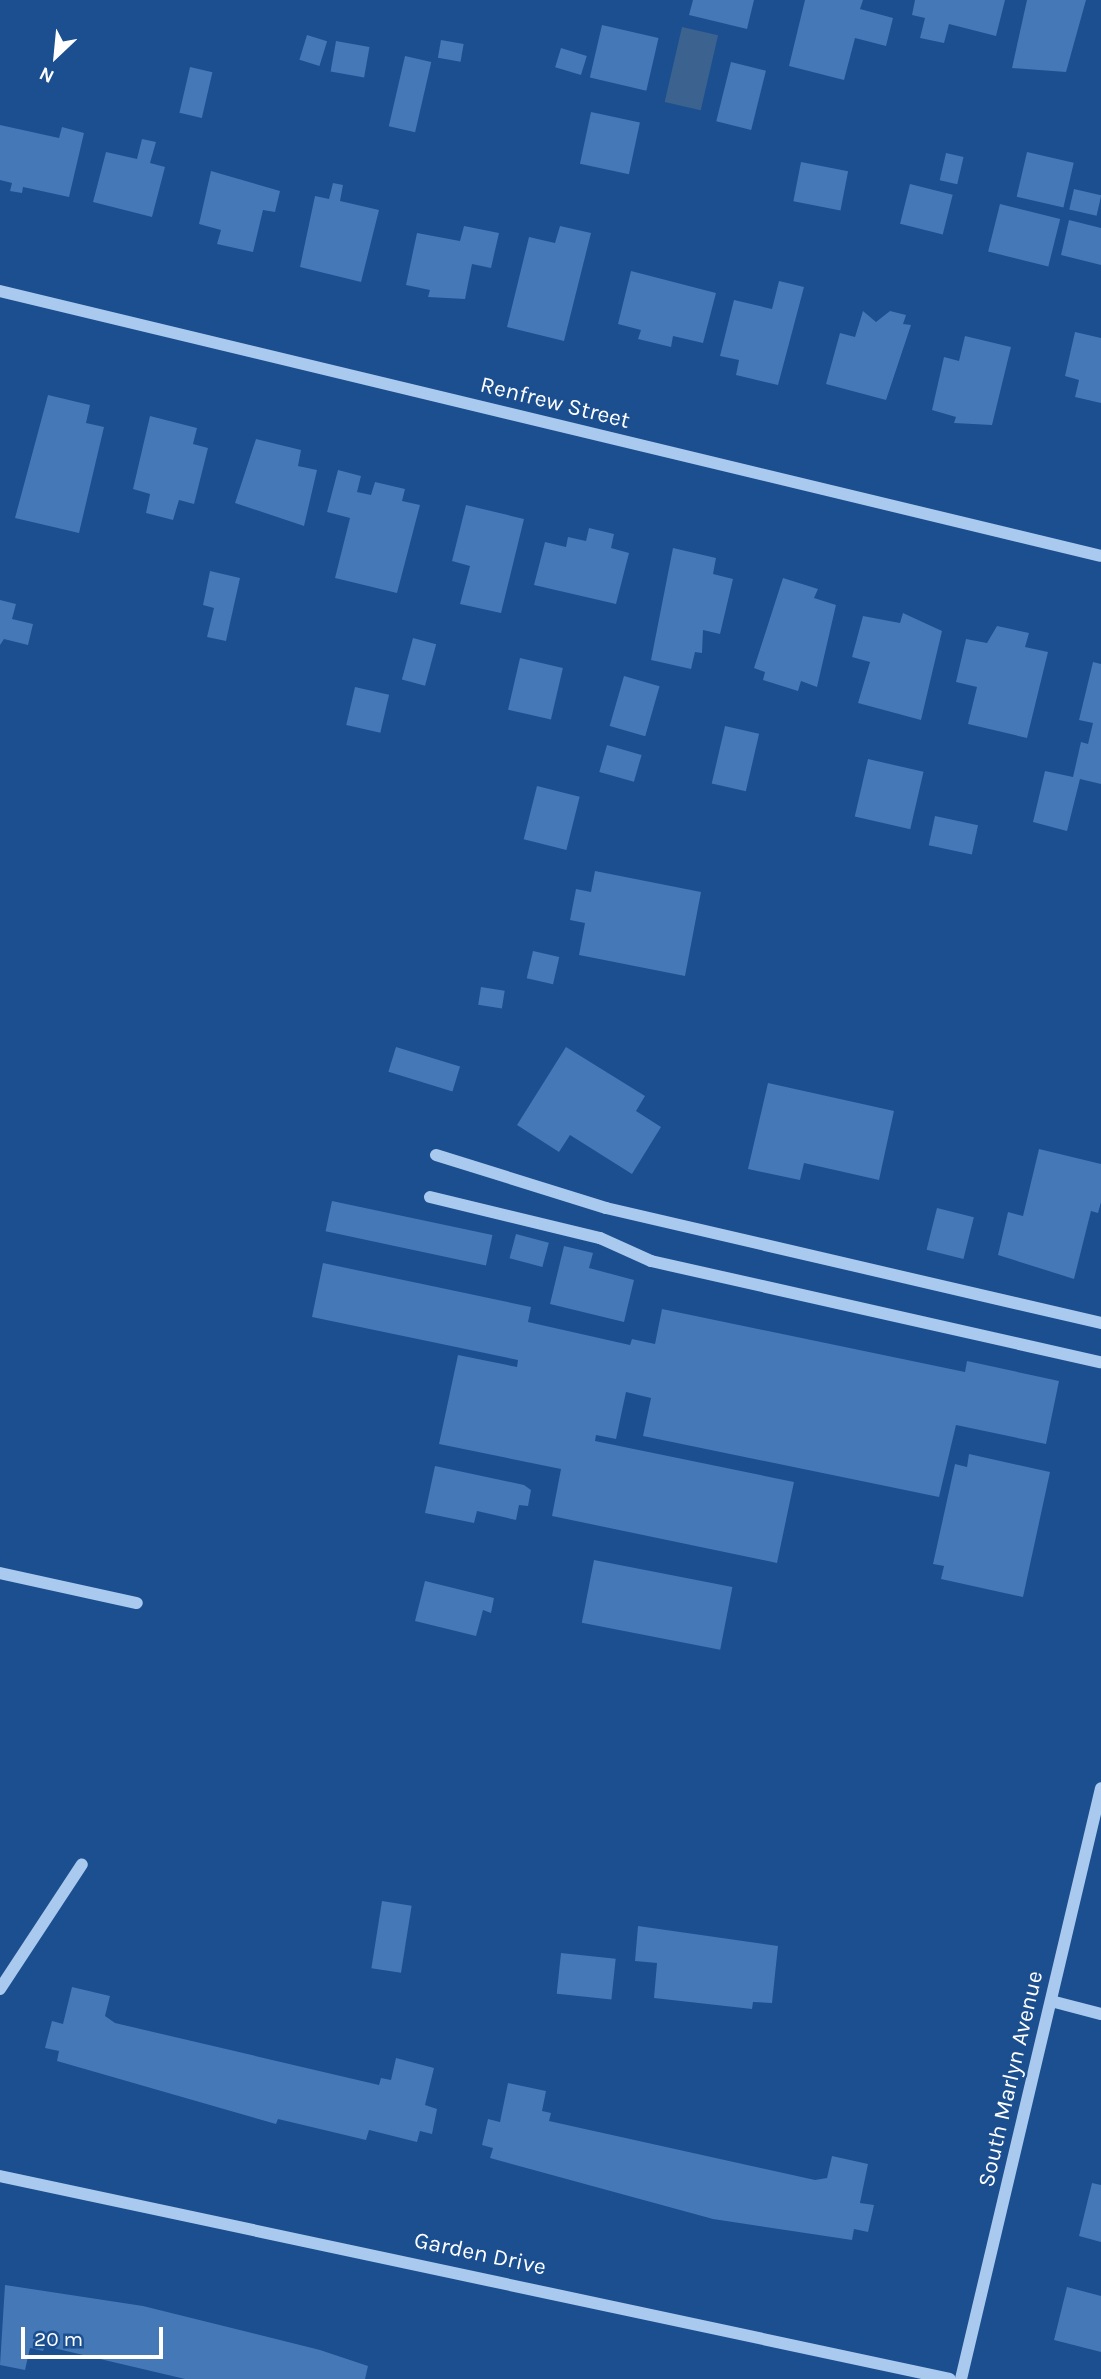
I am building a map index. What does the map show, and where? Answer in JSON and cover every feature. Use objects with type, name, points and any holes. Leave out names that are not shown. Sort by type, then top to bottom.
[{"type":"street","name":"Renfrew Street","points":[[0,291],[1101,556]]},
{"type":"street","points":[[436,1155],[606,1208],[1101,1323]]},
{"type":"street","points":[[430,1197],[600,1238],[651,1261],[1101,1362]]},
{"type":"street","points":[[0,1573],[136,1603]]},
{"type":"street","name":"South Marlyn Avenue","points":[[961,2379],[1101,1788]]},
{"type":"street","points":[[0,1989],[82,1864]]},
{"type":"street","points":[[1051,2001],[1101,2014]]},
{"type":"street","name":"Garden Drive","points":[[0,2176],[950,2379]]},
{"type":"water","points":[[682,27],[718,35],[701,110],[665,102]]},
{"type":"building","points":[[693,0],[754,0],[747,29],[689,15]]},
{"type":"building","points":[[805,0],[863,0],[860,9],[893,18],[886,46],[855,38],[844,80],[789,66]]},
{"type":"building","points":[[915,0],[1005,0],[996,36],[949,24],[944,43],[920,38],[925,18],[912,15]]},
{"type":"building","points":[[1027,0],[1086,0],[1066,72],[1012,68]]},
{"type":"building","points":[[602,25],[659,38],[646,91],[590,78]]},
{"type":"building","points":[[307,35],[327,41],[319,66],[299,60]]},
{"type":"building","points":[[441,40],[464,44],[461,62],[438,58]]},
{"type":"building","points":[[336,41],[369,47],[364,77],[331,72]]},
{"type":"building","points":[[561,48],[587,56],[581,75],[555,67]]},
{"type":"building","points":[[405,56],[431,62],[415,132],[389,126]]},
{"type":"building","points":[[731,62],[766,71],[751,130],[716,121]]},
{"type":"building","points":[[190,67],[212,72],[202,118],[179,113]]},
{"type":"building","points":[[591,112],[640,122],[629,174],[580,164]]},
{"type":"building","points":[[0,125],[59,138],[62,127],[84,133],[69,197],[23,187],[22,193],[10,191],[12,183],[0,180]]},
{"type":"building","points":[[142,139],[156,142],[150,163],[165,167],[152,217],[93,202],[106,152],[137,159]]},
{"type":"building","points":[[1027,152],[1074,163],[1063,208],[1017,197]]},
{"type":"building","points":[[946,153],[964,157],[957,184],[940,180]]},
{"type":"building","points":[[801,162],[848,171],[840,210],[793,201]]},
{"type":"building","points":[[211,171],[280,191],[275,212],[263,210],[253,252],[217,244],[221,230],[199,224]]},
{"type":"building","points":[[333,183],[343,185],[340,201],[379,210],[361,282],[300,267],[315,196],[329,199]]},
{"type":"building","points":[[910,184],[953,195],[943,234],[900,224]]},
{"type":"building","points":[[1074,189],[1101,195],[1097,216],[1069,209]]},
{"type":"building","points":[[1000,204],[1060,219],[1048,267],[988,252]]},
{"type":"building","points":[[1069,220],[1101,228],[1101,265],[1061,255]]},
{"type":"building","points":[[464,226],[499,233],[491,268],[472,264],[465,299],[428,297],[430,290],[406,285],[417,233],[460,241]]},
{"type":"building","points":[[560,226],[591,233],[564,341],[507,327],[529,237],[555,243]]},
{"type":"building","points":[[631,271],[716,293],[703,343],[673,336],[671,347],[638,339],[641,330],[618,324]]},
{"type":"building","points":[[779,281],[804,287],[778,385],[736,375],[739,360],[720,356],[734,300],[772,309]]},
{"type":"building","points":[[863,311],[876,322],[890,311],[906,315],[903,324],[911,325],[886,400],[826,384],[840,333],[855,337]]},
{"type":"building","points":[[1075,332],[1101,338],[1101,403],[1075,397],[1079,380],[1065,376]]},
{"type":"building","points":[[965,336],[1011,347],[992,425],[954,423],[956,417],[932,410],[944,357],[959,361]]},
{"type":"building","points":[[48,395],[90,405],[86,423],[104,427],[79,533],[15,518]]},
{"type":"building","points":[[150,416],[197,428],[193,444],[208,448],[194,504],[179,500],[173,520],[146,513],[150,494],[133,489]]},
{"type":"building","points":[[256,439],[301,450],[298,466],[317,470],[304,526],[235,503]]},
{"type":"building","points":[[338,470],[361,476],[357,492],[371,495],[375,482],[405,489],[402,501],[420,505],[397,593],[335,578],[350,518],[327,512]]},
{"type":"building","points":[[466,505],[524,519],[501,613],[460,604],[470,566],[452,561]]},
{"type":"building","points":[[589,528],[614,534],[611,548],[629,553],[616,604],[534,585],[545,542],[566,547],[568,537],[586,541]]},
{"type":"building","points":[[673,548],[716,558],[713,574],[733,579],[720,634],[703,630],[702,653],[695,652],[691,669],[651,660]]},
{"type":"building","points":[[210,571],[240,578],[226,641],[207,637],[214,608],[203,605]]},
{"type":"building","points":[[783,578],[818,589],[814,598],[836,605],[817,687],[801,681],[798,691],[763,680],[765,672],[754,668]]},
{"type":"building","points":[[0,600],[16,604],[12,619],[33,624],[28,645],[4,639],[0,645]]},
{"type":"building","points":[[903,613],[942,631],[921,720],[858,703],[870,662],[852,657],[863,616],[900,623]]},
{"type":"building","points":[[997,626],[1029,633],[1025,647],[1048,652],[1027,738],[968,724],[977,687],[956,682],[966,639],[987,643]]},
{"type":"building","points":[[413,638],[436,644],[425,686],[402,680]]},
{"type":"building","points":[[520,658],[563,668],[551,720],[508,710]]},
{"type":"building","points":[[1093,662],[1101,664],[1101,784],[1080,779],[1067,831],[1033,822],[1045,771],[1073,777],[1081,742],[1088,744],[1093,723],[1079,720]]},
{"type":"building","points":[[624,676],[660,686],[645,736],[610,726]]},
{"type":"building","points":[[355,687],[389,695],[380,733],[346,725]]},
{"type":"building","points":[[725,726],[759,734],[746,791],[712,783]]},
{"type":"building","points":[[607,745],[642,755],[634,782],[599,772]]},
{"type":"building","points":[[868,759],[924,772],[910,829],[855,816]]},
{"type":"building","points":[[537,786],[580,797],[566,850],[524,839]]},
{"type":"building","points":[[935,816],[978,825],[972,854],[929,845]]},
{"type":"building","points":[[595,871],[701,892],[685,976],[579,955],[585,923],[570,920],[576,889],[591,892]]},
{"type":"building","points":[[533,951],[559,957],[553,984],[527,978]]},
{"type":"building","points":[[481,987],[505,991],[502,1009],[478,1005]]},
{"type":"building","points":[[396,1047],[460,1067],[452,1091],[388,1072]]},
{"type":"building","points":[[566,1047],[645,1096],[636,1111],[661,1127],[632,1174],[570,1135],[559,1152],[517,1125]]},
{"type":"building","points":[[768,1083],[894,1111],[879,1180],[804,1163],[800,1180],[748,1169]]},
{"type":"building","points":[[1039,1149],[1101,1164],[1101,1202],[1098,1213],[1091,1211],[1074,1279],[998,1255],[1008,1212],[1023,1216]]},
{"type":"building","points":[[332,1201],[492,1235],[486,1265],[326,1231]]},
{"type":"building","points":[[937,1208],[974,1217],[963,1259],[927,1250]]},
{"type":"building","points":[[516,1234],[549,1243],[542,1267],[510,1258]]},
{"type":"building","points":[[564,1246],[593,1253],[589,1268],[634,1280],[624,1322],[550,1304]]},
{"type":"building","points":[[323,1263],[531,1307],[528,1322],[630,1345],[632,1339],[655,1344],[662,1309],[965,1372],[967,1361],[1059,1381],[1046,1444],[956,1425],[939,1497],[643,1436],[651,1398],[626,1392],[616,1439],[596,1435],[595,1441],[794,1482],[777,1563],[552,1516],[561,1469],[439,1444],[458,1355],[517,1367],[518,1360],[312,1317]]},
{"type":"building","points":[[969,1454],[1050,1472],[1023,1597],[941,1579],[944,1566],[933,1564],[955,1464],[967,1467]]},
{"type":"building","points":[[435,1466],[524,1485],[531,1490],[528,1506],[519,1505],[516,1520],[477,1511],[474,1523],[425,1513]]},
{"type":"building","points":[[594,1560],[732,1587],[720,1650],[582,1623]]},
{"type":"building","points":[[425,1581],[494,1598],[491,1613],[483,1610],[476,1636],[415,1621]]},
{"type":"building","points":[[382,1901],[412,1906],[401,1973],[371,1968]]},
{"type":"building","points":[[638,1926],[778,1946],[772,2003],[753,2002],[752,2009],[654,1998],[657,1963],[635,1961]]},
{"type":"building","points":[[561,1953],[616,1959],[611,2000],[557,1994]]},
{"type":"building","points":[[72,1987],[110,1996],[105,2016],[115,2023],[379,2085],[381,2078],[391,2080],[396,2058],[434,2068],[425,2105],[437,2109],[432,2134],[420,2131],[417,2142],[369,2130],[366,2140],[278,2119],[276,2124],[57,2061],[59,2051],[45,2048],[52,2021],[63,2024]]},
{"type":"building","points":[[508,2083],[546,2091],[542,2111],[551,2113],[549,2121],[815,2180],[827,2178],[832,2156],[868,2164],[860,2203],[874,2205],[868,2232],[854,2229],[852,2240],[713,2219],[490,2158],[493,2148],[482,2145],[488,2119],[500,2122]]},
{"type":"building","points":[[1092,2183],[1101,2185],[1101,2242],[1079,2236]]},
{"type":"building","points":[[5,2285],[143,2306],[320,2350],[368,2366],[365,2379],[185,2379],[45,2346],[43,2351],[30,2348],[25,2370],[0,2365]]},
{"type":"building","points":[[1067,2287],[1101,2296],[1101,2352],[1054,2340]]}]
